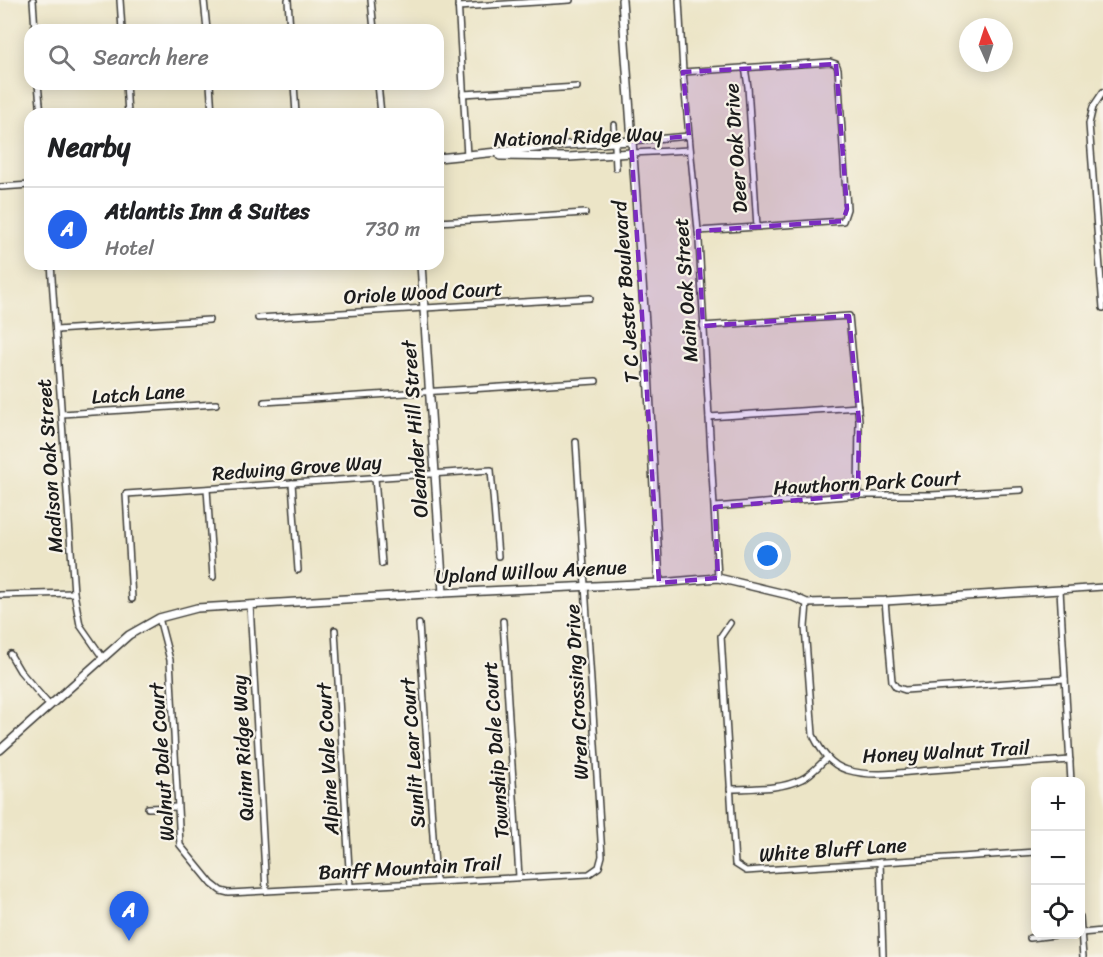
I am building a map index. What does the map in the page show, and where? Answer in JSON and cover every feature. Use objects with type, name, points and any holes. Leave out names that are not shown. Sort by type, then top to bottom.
[{"type":"street","points":[[33,0],[35,24]]},
{"type":"street","points":[[120,0],[122,24]]},
{"type":"street","points":[[204,0],[206,24]]},
{"type":"street","points":[[288,0],[290,24]]},
{"type":"street","points":[[371,0],[373,24]]},
{"type":"street","points":[[458,0],[467,156]]},
{"type":"street","points":[[458,7],[570,0]]},
{"type":"street","name":"T C Jester Boulevard","points":[[622,0],[648,364],[659,583]]},
{"type":"street","name":"Main Oak Street","points":[[679,0],[683,72],[698,231],[718,578]]},
{"type":"street","points":[[683,72],[830,62],[836,64],[838,69],[846,216],[843,221],[698,231]]},
{"type":"street","name":"Deer Oak Drive","points":[[745,67],[757,227]]},
{"type":"street","points":[[463,94],[577,87]]},
{"type":"street","points":[[39,90],[40,108]]},
{"type":"street","points":[[126,90],[128,108]]},
{"type":"street","points":[[210,90],[212,108]]},
{"type":"street","points":[[294,90],[296,108]]},
{"type":"street","points":[[379,90],[380,108]]},
{"type":"street","points":[[1103,92],[1093,107],[1089,124],[1103,308]]},
{"type":"street","points":[[614,125],[616,168]]},
{"type":"street","name":"National Ridge Way","points":[[444,158],[566,145],[689,136]]},
{"type":"street","name":"National Ridge Way","points":[[467,156],[569,156],[690,150]]},
{"type":"street","points":[[1,187],[24,185]]},
{"type":"street","points":[[444,222],[585,213]]},
{"type":"street","name":"Madison Oak Street","points":[[51,270],[74,593],[80,625],[103,658]]},
{"type":"street","name":"Oleander Hill Street","points":[[421,270],[443,592]]},
{"type":"street","name":"Oriole Wood Court","points":[[258,318],[590,298]]},
{"type":"street","points":[[704,326],[849,316],[858,407],[858,495]]},
{"type":"street","points":[[56,330],[209,320]]},
{"type":"street","points":[[264,402],[596,381]]},
{"type":"street","name":"Latch Lane","points":[[62,414],[216,404]]},
{"type":"street","points":[[709,417],[858,407]]},
{"type":"street","name":"Wren Crossing Drive","points":[[576,442],[602,856],[599,867]]},
{"type":"street","name":"Redwing Grove Way","points":[[132,599],[126,494],[491,470],[498,556]]},
{"type":"street","points":[[375,477],[382,564]]},
{"type":"street","points":[[292,483],[298,570]]},
{"type":"street","points":[[207,489],[213,577]]},
{"type":"street","name":"Hawthorn Park Court","points":[[714,507],[858,495],[931,495],[1022,490]]},
{"type":"street","name":"Upland Willow Avenue","points":[[2,749],[129,635],[159,618],[197,608],[443,592],[586,587],[718,578],[789,595],[807,603],[885,601],[1103,587]]},
{"type":"street","points":[[1060,590],[1071,777]]},
{"type":"street","points":[[0,595],[74,593]]},
{"type":"street","points":[[885,601],[892,681],[896,687],[905,690],[1065,679]]},
{"type":"street","points":[[730,789],[794,783],[804,778],[828,758],[813,735],[805,627],[807,603]]},
{"type":"street","name":"Quinn Ridge Way","points":[[250,604],[267,891]]},
{"type":"street","name":"Walnut Dale Court","points":[[159,618],[170,660],[180,844],[212,885],[221,891]]},
{"type":"street","name":"Township Dale Court","points":[[503,621],[519,876]]},
{"type":"street","name":"White Bluff Lane","points":[[730,622],[721,636],[735,864],[746,871],[1031,852]]},
{"type":"street","name":"Sunlit Lear Court","points":[[419,624],[436,881]]},
{"type":"street","name":"Alpine Vale Court","points":[[335,630],[350,886]]},
{"type":"street","points":[[10,654],[20,671],[50,706]]},
{"type":"street","name":"Honey Walnut Trail","points":[[828,758],[834,764],[862,773],[896,773],[1070,760]]},
{"type":"street","points":[[147,808],[177,807]]},
{"type":"street","points":[[880,862],[883,957]]},
{"type":"street","name":"Banff Mountain Trail","points":[[221,891],[229,893],[589,874],[599,867]]},
{"type":"street","points":[[1085,933],[1103,932]]},
{"type":"street","points":[[1082,939],[1083,957]]},
{"type":"highlighted area","points":[[836,64],[847,209],[843,221],[698,231],[703,326],[849,316],[859,421],[858,495],[715,507],[718,578],[659,583],[631,141],[689,136],[683,72]]},
{"type":"place","name":"Atlantis Inn & Suites","points":[[129,941]]}]
